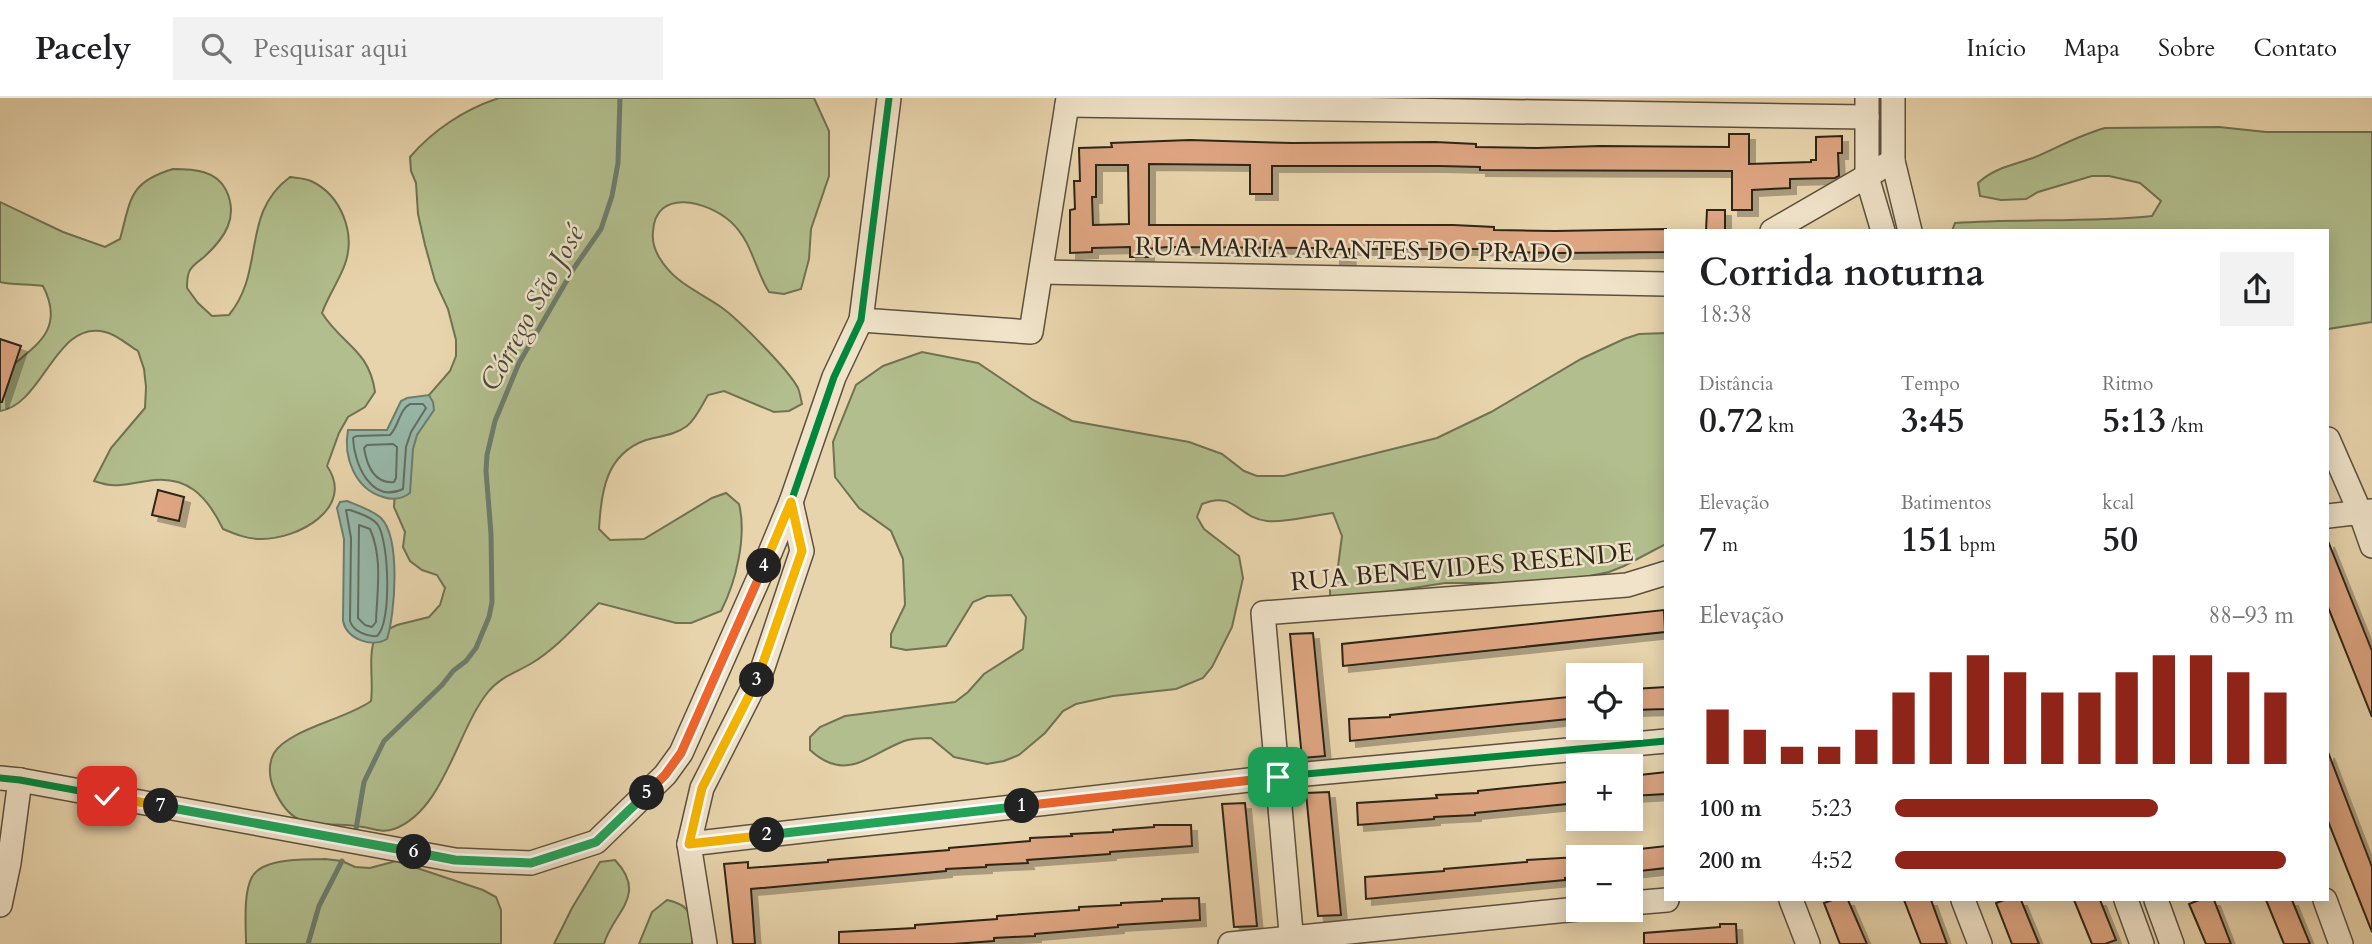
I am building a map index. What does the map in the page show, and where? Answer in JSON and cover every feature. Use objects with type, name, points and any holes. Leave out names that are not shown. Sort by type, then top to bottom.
[{"type":"street","points":[[0,905],[9,863],[10,779],[455,860],[531,863],[596,842],[665,775],[681,753],[791,502],[834,377],[861,320],[889,98]]},
{"type":"street","points":[[1893,98],[1893,161],[1910,229]]},
{"type":"street","points":[[861,320],[1031,332],[1067,101],[1867,107],[1867,177],[1881,229]]},
{"type":"street","points":[[1776,229],[1893,161]]},
{"type":"street","name":"RUA MARIA ARANTES DO PRADO","points":[[1041,272],[1664,284]]},
{"type":"street","points":[[2329,441],[2366,512],[2372,546]]},
{"type":"street","points":[[705,944],[689,844],[702,788],[762,670],[802,551],[791,502]]},
{"type":"street","points":[[2329,516],[2366,512]]},
{"type":"street","name":"RUA BENEVIDES RESENDE","points":[[1278,777],[1263,613],[1627,585],[1664,574]]},
{"type":"street","points":[[689,844],[1278,777],[1664,741]]},
{"type":"street","points":[[1278,777],[1292,941]]},
{"type":"street","points":[[1643,902],[1664,900]]},
{"type":"street","points":[[1791,901],[1808,944]]},
{"type":"street","points":[[1963,901],[1980,944]]},
{"type":"street","points":[[2126,901],[2142,944]]},
{"type":"street","points":[[2156,901],[2172,944]]},
{"type":"street","points":[[2325,901],[2341,944]]},
{"type":"street","points":[[1230,944],[1292,941],[1566,910]]},
{"type":"green space","points":[[499,98],[814,98],[829,131],[829,176],[811,229],[809,259],[801,289],[784,294],[769,292],[744,238],[731,222],[709,208],[684,202],[663,208],[656,218],[653,235],[656,251],[672,274],[729,313],[762,345],[793,380],[802,404],[789,411],[774,412],[724,391],[708,395],[687,426],[633,446],[622,454],[608,476],[599,529],[610,540],[644,539],[712,498],[726,493],[739,504],[742,530],[739,559],[721,611],[691,623],[676,623],[599,603],[550,650],[503,679],[488,692],[467,727],[438,788],[411,820],[386,831],[311,823],[291,814],[274,789],[270,771],[274,753],[292,737],[371,701],[371,659],[376,635],[397,625],[429,617],[440,605],[445,588],[437,575],[422,570],[410,561],[403,547],[405,532],[394,507],[397,455],[429,395],[450,371],[456,356],[456,340],[448,309],[435,281],[425,245],[410,157],[450,122]]},
{"type":"green space","points":[[2219,127],[2266,132],[2372,132],[2372,322],[2329,329],[2329,229],[1953,229],[1955,223],[2152,216],[2161,201],[2140,183],[2109,176],[2092,176],[2038,192],[2026,199],[2001,200],[1980,196],[1978,183],[1997,170],[2105,128]]},
{"type":"green space","points":[[173,169],[196,170],[216,178],[222,183],[230,200],[230,218],[224,235],[212,250],[191,268],[187,278],[187,288],[212,316],[229,315],[240,298],[247,280],[258,225],[265,208],[275,192],[290,177],[309,180],[322,187],[338,205],[347,228],[349,240],[345,264],[322,313],[361,357],[372,378],[375,392],[365,407],[348,417],[339,433],[327,466],[334,481],[334,495],[328,508],[318,519],[290,534],[255,539],[223,529],[202,497],[184,484],[174,481],[114,485],[94,481],[111,448],[145,408],[144,369],[138,351],[109,333],[88,331],[74,338],[28,394],[15,405],[0,411],[0,376],[43,338],[51,316],[43,286],[0,282],[0,202],[63,232],[105,247],[120,239],[130,203],[140,186]]},
{"type":"green space","points":[[1664,333],[1664,545],[1624,566],[1580,578],[1537,583],[1445,583],[1388,592],[1358,601],[1330,601],[1330,588],[1337,574],[1342,536],[1333,513],[1267,521],[1249,515],[1229,502],[1213,501],[1202,504],[1197,517],[1204,529],[1239,556],[1243,578],[1232,627],[1212,667],[1203,678],[1176,689],[1113,696],[1076,704],[1063,711],[1045,733],[1019,755],[1004,761],[987,764],[954,757],[931,738],[904,741],[868,759],[846,765],[823,760],[810,750],[810,737],[820,727],[845,716],[955,702],[984,674],[1023,649],[1026,617],[1011,595],[987,596],[973,602],[946,646],[906,650],[891,647],[891,634],[905,605],[903,559],[891,531],[859,508],[835,477],[833,442],[856,385],[883,366],[922,352],[978,363],[1033,400],[1072,421],[1189,442],[1222,454],[1244,471],[1257,476],[1284,476],[1437,438],[1491,412],[1581,359],[1639,334]]},
{"type":"green space","points":[[325,859],[370,868],[396,861],[483,890],[496,897],[501,910],[501,944],[246,944],[247,892],[257,871],[285,861]]},
{"type":"green space","points":[[615,860],[625,873],[629,894],[604,944],[554,944],[600,862]]},
{"type":"green space","points":[[667,900],[683,906],[690,915],[692,944],[639,944],[652,912]]},
{"type":"water","points":[[429,395],[434,410],[417,435],[413,449],[410,493],[393,499],[373,493],[358,479],[349,461],[348,430],[387,430],[401,401]]},
{"type":"water","points":[[347,501],[381,518],[392,542],[394,595],[387,639],[381,642],[367,642],[354,637],[343,621],[344,539],[337,508],[340,502]]},
{"type":"building","points":[[1729,134],[1749,134],[1749,164],[1811,162],[1816,160],[1816,137],[1842,136],[1842,153],[1838,153],[1839,176],[1790,179],[1790,188],[1752,190],[1752,210],[1732,210],[1732,171],[1272,166],[1272,194],[1250,194],[1250,165],[1149,164],[1149,225],[1453,225],[1494,227],[1494,230],[1555,231],[1664,229],[1664,252],[1349,249],[1350,259],[1334,259],[1334,249],[1315,248],[1167,247],[1148,249],[1148,257],[1130,257],[1130,247],[1092,248],[1092,252],[1070,253],[1070,210],[1075,209],[1074,181],[1080,181],[1079,148],[1112,147],[1111,143],[1190,140],[1292,143],[1435,142],[1476,144],[1476,147],[1537,148],[1729,147]],"holes":[[[1096,165],[1128,165],[1129,224],[1093,225],[1092,197],[1096,197]]]},
{"type":"building","points":[[1707,210],[1725,210],[1725,229],[1706,229]]},
{"type":"building","points":[[0,339],[21,346],[2,402],[0,402]]},
{"type":"building","points":[[158,490],[184,497],[179,521],[152,515]]},
{"type":"building","points":[[2329,544],[2372,651],[2372,717],[2329,610]]},
{"type":"building","points":[[1664,610],[1664,632],[1343,666],[1342,644]]},
{"type":"building","points":[[1313,633],[1325,756],[1302,758],[1290,634]]},
{"type":"building","points":[[1664,687],[1664,709],[1643,710],[1643,688]]},
{"type":"building","points":[[1566,697],[1566,719],[1350,741],[1349,719]]},
{"type":"building","points":[[2329,755],[2372,867],[2372,932],[2329,824]]},
{"type":"building","points":[[1664,772],[1664,794],[1643,795],[1643,775]]},
{"type":"building","points":[[1566,782],[1566,804],[1358,825],[1357,803],[1437,798],[1436,795]]},
{"type":"building","points":[[1329,792],[1341,915],[1318,916],[1306,793]]},
{"type":"building","points":[[1245,803],[1257,926],[1234,927],[1222,804]]},
{"type":"building","points":[[1154,825],[1191,825],[1192,846],[751,889],[755,944],[733,944],[724,864],[748,862],[748,868],[828,862],[1030,841],[1030,838],[1113,832]]},
{"type":"building","points":[[1664,846],[1664,868],[1643,871],[1643,849]]},
{"type":"building","points":[[1566,858],[1565,880],[1366,899],[1365,877],[1444,871]]},
{"type":"building","points":[[1199,898],[1200,920],[1118,925],[953,944],[839,944],[839,932],[915,928],[915,925],[997,919],[997,916],[1079,910],[1079,907]]},
{"type":"building","points":[[1848,901],[1867,944],[1840,944],[1824,903]]},
{"type":"building","points":[[1904,901],[1931,901],[1947,944],[1921,944]]},
{"type":"building","points":[[2021,901],[2039,944],[2012,944],[1996,903]]},
{"type":"building","points":[[2074,901],[2100,901],[2116,940],[2105,944],[2092,944]]},
{"type":"building","points":[[2214,901],[2231,944],[2206,944],[2189,904]]},
{"type":"building","points":[[2266,901],[2292,901],[2310,944],[2284,944]]},
{"type":"building","points":[[1720,924],[1736,924],[1737,944],[1644,944],[1644,933],[1720,927]]},
{"type":"waterway","name":"Córrego São José","points":[[356,829],[364,782],[384,741],[466,661],[476,648],[489,617],[492,602],[491,534],[486,471],[495,421],[519,363],[574,268],[601,229],[612,196],[618,163],[620,98]]},
{"type":"waterway","name":"Córrego São José","points":[[308,944],[319,906],[342,861]]},
{"type":"cycle path","points":[[0,778],[455,860],[531,863],[596,842],[665,775],[681,753],[791,502],[834,377],[861,320],[889,98]]},
{"type":"cycle path","points":[[689,844],[1284,776],[1664,741]]},
{"type":"route","points":[[107,796],[455,860],[531,863],[596,842],[665,775],[681,753],[791,502],[802,551],[762,670],[702,788],[689,844],[1278,777]]}]
